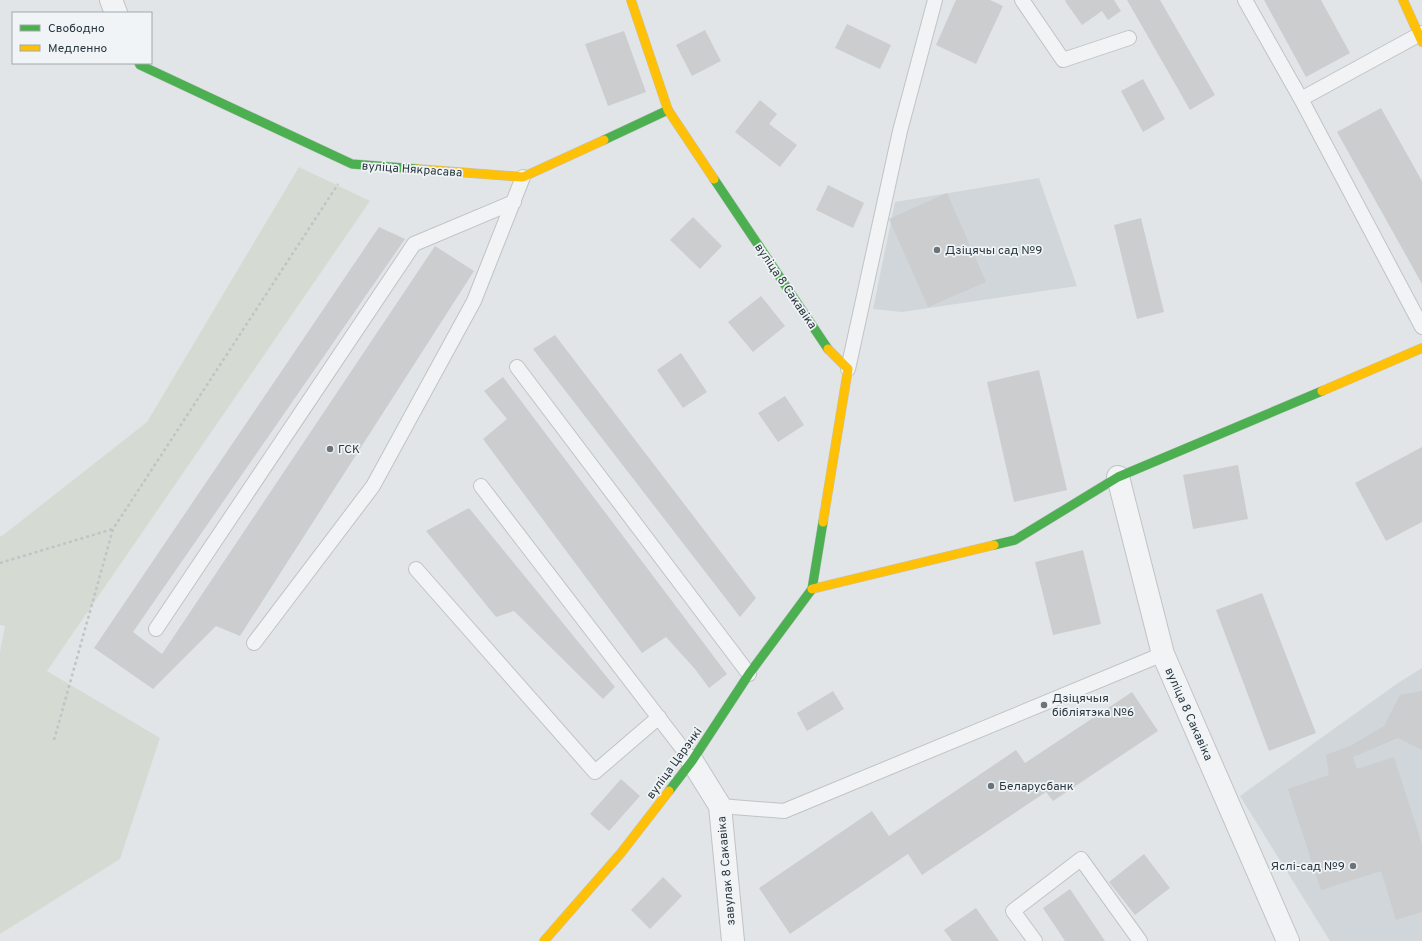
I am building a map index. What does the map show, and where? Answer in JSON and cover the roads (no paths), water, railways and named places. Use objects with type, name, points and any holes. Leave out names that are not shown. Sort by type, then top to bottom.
[{"type":"street","points":[[111,0],[116,12]]},
{"type":"street","name":"вуліца 8 Сакавіка","points":[[631,0],[668,110],[828,349],[848,369]]},
{"type":"street","points":[[1403,0],[1421,37]]},
{"type":"street","name":"вуліца Някрасава","points":[[141,64],[352,164],[523,177],[668,110]]},
{"type":"street","points":[[848,369],[812,589],[1015,540],[1118,477],[1422,348]]},
{"type":"street","name":"вуліца 8 Сакавіка","points":[[1118,477],[1163,654],[1288,941]]},
{"type":"street","name":"вуліца Царэнкі","points":[[544,941],[621,854],[692,760],[749,674],[812,589]]},
{"type":"street","name":"завулак 8 Сакавіка","points":[[692,760],[720,806],[733,941]]},
{"type":"lane","points":[[848,369],[900,131],[935,0]]},
{"type":"lane","points":[[1022,0],[1063,60],[1129,38]]},
{"type":"lane","points":[[1245,0],[1301,99],[1422,327]]},
{"type":"lane","points":[[1301,99],[1421,37]]},
{"type":"lane","points":[[254,643],[373,486],[474,301],[523,177]]},
{"type":"lane","points":[[156,629],[414,244],[514,202]]},
{"type":"lane","points":[[517,366],[749,674]]},
{"type":"lane","points":[[481,486],[692,760]]},
{"type":"lane","points":[[416,569],[595,772],[659,717]]},
{"type":"lane","points":[[720,806],[784,811],[1163,654]]},
{"type":"lane","points":[[1034,941],[1013,911],[1081,859],[1140,941]]},
{"type":"place","name":"Дзіцячы сад №9","points":[[937,250]]},
{"type":"place","name":"ГСК","points":[[330,449]]},
{"type":"place","name":"Дзіцячыя бібліятэка №6","points":[[1044,705]]},
{"type":"place","name":"Беларусбанк","points":[[991,786]]},
{"type":"place","name":"Яслі-сад №9","points":[[1353,866]]}]
